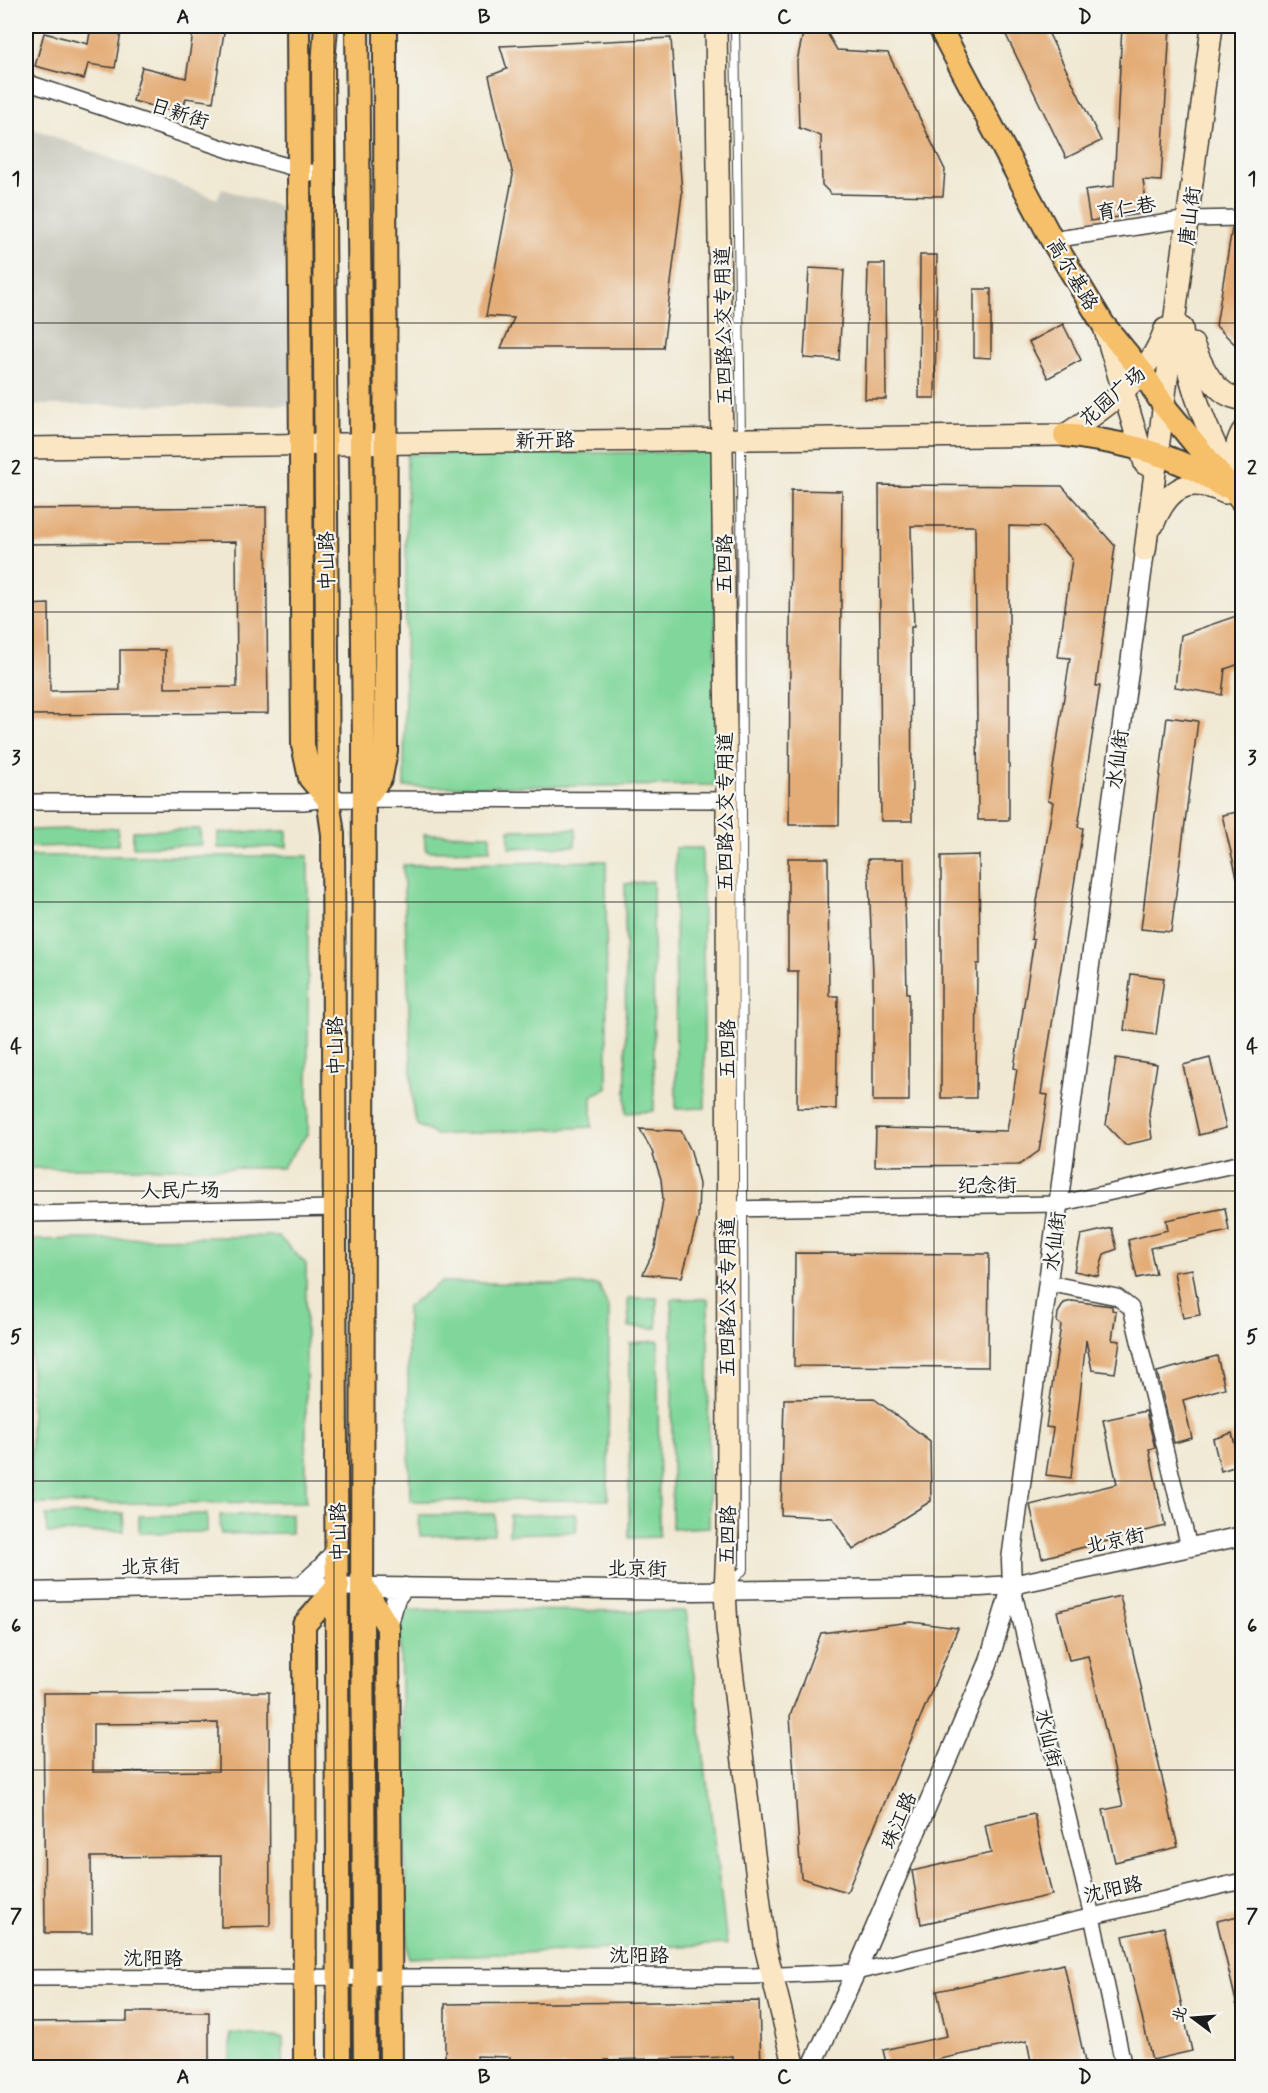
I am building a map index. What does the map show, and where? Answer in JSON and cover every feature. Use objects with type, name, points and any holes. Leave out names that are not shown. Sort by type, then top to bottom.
[{"type":"main road","points":[[298,26],[301,171],[300,445],[303,745],[310,778],[328,799]]},
{"type":"main road","name":"中山路","points":[[326,26],[323,64],[324,444],[328,799],[333,834],[339,2067]]},
{"type":"main road","name":"中山路","points":[[357,26],[364,800],[365,2067]]},
{"type":"main road","points":[[364,800],[381,777],[387,751],[385,26]]},
{"type":"main road","name":"五四路","points":[[716,26],[732,437],[727,800],[735,1209],[728,1529],[724,1590],[728,1640],[770,1975],[795,2067]]},
{"type":"main road","name":"高尔基路","points":[[939,26],[1052,240],[1103,324],[1143,373],[1164,406],[1242,500]]},
{"type":"main road","name":"唐山街","points":[[1164,406],[1212,26]]},
{"type":"main road","points":[[359,211],[385,297]]},
{"type":"main road","points":[[1179,285],[1191,338],[1200,362],[1211,381],[1222,391],[1242,399]]},
{"type":"main road","points":[[1179,285],[1183,349],[1194,387],[1212,439],[1242,500]]},
{"type":"main road","name":"花园广场","points":[[1065,435],[1099,412],[1143,373],[1157,352],[1179,285]]},
{"type":"main road","points":[[1103,324],[1149,451]]},
{"type":"main road","points":[[1065,435],[1105,397],[1110,377],[1103,324]]},
{"type":"main road","name":"水仙街","points":[[1145,551],[1149,451],[1164,406]]},
{"type":"main road","points":[[1242,432],[1238,440],[1234,470],[1242,500]]},
{"type":"main road","points":[[1065,435],[1149,451],[1193,468],[1242,500]]},
{"type":"main road","name":"新开路","points":[[26,448],[362,444],[385,441],[1065,435]]},
{"type":"main road","points":[[1145,551],[1163,504],[1178,488],[1194,484],[1208,485],[1242,500]]},
{"type":"main road","points":[[305,2067],[304,1625],[338,1586]]},
{"type":"main road","points":[[363,1586],[388,1627],[391,2067]]},
{"type":"street","name":"日新街","points":[[26,82],[92,106],[324,177]]},
{"type":"street","name":"育仁巷","points":[[1052,240],[1189,219],[1242,218]]},
{"type":"street","name":"水仙街","points":[[1124,2067],[1092,1916],[1012,1585],[1011,1560],[1145,551]]},
{"type":"street","points":[[26,802],[303,802],[328,799],[569,798],[727,800]]},
{"type":"street","name":"纪念街","points":[[735,1209],[1058,1204],[1242,1163]]},
{"type":"street","name":"人民广场","points":[[26,1214],[336,1208]]},
{"type":"street","points":[[1048,1283],[1117,1297],[1131,1308],[1189,1547]]},
{"type":"street","name":"北京街","points":[[26,1592],[301,1586],[724,1590],[1012,1585],[1242,1536]]},
{"type":"street","points":[[301,1586],[338,1548]]},
{"type":"street","name":"珠江路","points":[[811,2067],[856,1972],[956,1743],[988,1664],[1012,1585]]},
{"type":"street","points":[[388,1627],[396,1598],[405,1587]]},
{"type":"street","name":"沈阳路","points":[[26,1978],[339,1979],[770,1975],[856,1972],[1242,1881]]},
{"type":"lane","name":"五四路公交专用道","points":[[735,26],[732,437],[735,1209]]},
{"type":"shaded area","points":[[26,126],[217,199],[222,189],[292,210],[292,405],[26,405]]},
{"type":"green space","points":[[715,452],[716,785],[404,787],[407,454]]},
{"type":"green space","points":[[118,828],[118,845],[28,847],[28,830]]},
{"type":"green space","points":[[200,829],[201,845],[133,847],[133,831]]},
{"type":"green space","points":[[576,829],[575,846],[509,848],[509,830]]},
{"type":"green space","points":[[287,831],[287,847],[218,848],[218,833]]},
{"type":"green space","points":[[424,834],[490,835],[490,850],[426,851]]},
{"type":"green space","points":[[675,848],[702,848],[705,1108],[676,1109]]},
{"type":"green space","points":[[26,856],[308,856],[308,1133],[282,1168],[26,1168]]},
{"type":"green space","points":[[606,861],[607,1088],[592,1096],[592,1127],[436,1135],[417,1125],[413,1111],[403,865]]},
{"type":"green space","points":[[653,881],[654,1111],[626,1113],[625,884]]},
{"type":"green space","points":[[278,1236],[306,1264],[306,1502],[33,1504],[31,1485],[31,1240]]},
{"type":"green space","points":[[441,1282],[599,1285],[609,1310],[608,1500],[410,1501],[407,1307]]},
{"type":"green space","points":[[628,1298],[657,1298],[657,1328],[629,1327]]},
{"type":"green space","points":[[672,1299],[708,1299],[709,1527],[672,1529]]},
{"type":"green space","points":[[658,1341],[659,1537],[629,1538],[630,1343]]},
{"type":"green space","points":[[123,1513],[124,1531],[47,1533],[46,1515]]},
{"type":"green space","points":[[207,1514],[207,1532],[139,1533],[139,1516]]},
{"type":"green space","points":[[291,1514],[291,1533],[221,1534],[220,1515]]},
{"type":"green space","points":[[495,1514],[494,1534],[420,1536],[419,1515]]},
{"type":"green space","points":[[577,1514],[576,1532],[509,1534],[510,1515]]},
{"type":"green space","points":[[399,1610],[686,1611],[727,1944],[408,1958]]},
{"type":"green space","points":[[230,2033],[283,2038],[283,2067],[230,2067]]},
{"type":"building","points":[[91,26],[122,26],[115,68],[88,64],[84,79],[35,66],[44,33],[88,44]]},
{"type":"building","points":[[194,26],[225,26],[213,102],[186,98],[182,114],[133,101],[142,67],[186,78]]},
{"type":"building","points":[[1027,26],[1045,26],[1101,141],[1066,158],[1006,35]]},
{"type":"building","points":[[1122,26],[1170,26],[1161,181],[1143,180],[1148,213],[1090,221],[1085,190],[1114,186]]},
{"type":"building","points":[[826,31],[837,50],[888,53],[945,170],[943,196],[831,194],[822,185],[821,136],[799,128],[797,61],[803,33]]},
{"type":"building","points":[[671,38],[682,194],[663,348],[501,348],[514,318],[486,316],[513,175],[489,76],[507,69],[500,46]]},
{"type":"building","points":[[1232,228],[1242,228],[1242,351],[1216,326]]},
{"type":"building","points":[[920,255],[937,255],[935,398],[919,398]]},
{"type":"building","points":[[868,264],[885,264],[886,399],[865,399]]},
{"type":"building","points":[[809,268],[844,270],[839,360],[804,358]]},
{"type":"building","points":[[974,289],[991,289],[991,358],[974,357]]},
{"type":"building","points":[[1063,324],[1081,360],[1048,378],[1029,342]]},
{"type":"building","points":[[879,485],[1062,486],[1115,546],[1096,686],[1100,686],[1078,827],[1083,828],[1041,1094],[1048,1095],[1039,1151],[1019,1165],[875,1166],[876,1128],[1007,1131],[1017,1069],[1014,1068],[1034,940],[1031,939],[1053,802],[1048,801],[1070,658],[1058,657],[1072,559],[1043,527],[1009,526],[1009,820],[978,820],[975,526],[911,526],[914,627],[911,627],[912,821],[881,821]]},
{"type":"building","points":[[791,490],[842,491],[839,825],[789,825]]},
{"type":"building","points":[[266,507],[268,713],[26,715],[26,605],[49,604],[50,691],[120,690],[120,650],[165,650],[165,688],[237,687],[236,542],[26,544],[26,509]]},
{"type":"building","points":[[1242,614],[1242,663],[1225,669],[1222,695],[1175,687],[1181,635]]},
{"type":"building","points":[[1167,717],[1198,721],[1171,932],[1141,929]]},
{"type":"building","points":[[1242,811],[1242,876],[1237,877],[1222,815]]},
{"type":"building","points":[[979,855],[980,964],[977,964],[976,1098],[941,1098],[941,856]]},
{"type":"building","points":[[788,858],[828,858],[829,996],[838,996],[836,1109],[797,1108],[798,971],[788,971]]},
{"type":"building","points":[[868,859],[904,859],[907,993],[909,993],[909,1101],[873,1101],[873,972]]},
{"type":"building","points":[[1131,974],[1164,978],[1156,1035],[1124,1030]]},
{"type":"building","points":[[1116,1058],[1157,1064],[1149,1114],[1152,1139],[1125,1145],[1106,1125]]},
{"type":"building","points":[[1210,1058],[1226,1128],[1199,1135],[1183,1065]]},
{"type":"building","points":[[640,1129],[681,1131],[691,1151],[699,1184],[698,1218],[682,1277],[643,1274],[655,1248],[663,1199],[661,1179],[652,1151]]},
{"type":"building","points":[[1225,1208],[1229,1231],[1150,1248],[1156,1274],[1137,1278],[1128,1240],[1168,1230],[1166,1220]]},
{"type":"building","points":[[1112,1228],[1117,1249],[1104,1254],[1098,1276],[1074,1271],[1081,1235]]},
{"type":"building","points":[[795,1253],[989,1254],[988,1367],[794,1366]]},
{"type":"building","points":[[1192,1269],[1200,1315],[1183,1318],[1174,1272]]},
{"type":"building","points":[[1072,1301],[1112,1306],[1112,1310],[1116,1311],[1112,1340],[1120,1341],[1115,1373],[1092,1370],[1086,1340],[1071,1478],[1046,1475],[1053,1428],[1046,1427],[1061,1325],[1057,1322],[1058,1313],[1064,1303]]},
{"type":"building","points":[[1217,1356],[1225,1388],[1183,1400],[1192,1438],[1174,1443],[1157,1372]]},
{"type":"building","points":[[873,1398],[930,1441],[931,1501],[853,1550],[833,1518],[781,1515],[784,1399]]},
{"type":"building","points":[[1146,1411],[1155,1448],[1149,1449],[1165,1526],[1042,1558],[1030,1505],[1117,1484],[1103,1420]]},
{"type":"building","points":[[1232,1433],[1240,1465],[1221,1471],[1213,1439]]},
{"type":"building","points":[[1120,1596],[1178,1847],[1115,1862],[1103,1810],[1123,1806],[1088,1656],[1069,1660],[1057,1611]]},
{"type":"building","points":[[911,1622],[958,1628],[847,1892],[801,1878],[790,1716],[821,1633]]},
{"type":"building","points":[[269,1692],[270,1926],[221,1927],[221,1856],[91,1857],[92,1933],[45,1933],[43,1693]],"holes":[[[218,1723],[218,1771],[93,1772],[93,1724]]]},
{"type":"building","points":[[1034,1814],[1052,1895],[921,1924],[912,1871],[991,1853],[985,1825]]},
{"type":"building","points":[[1242,1915],[1242,2005],[1237,2006],[1217,1921]]},
{"type":"building","points":[[1164,1927],[1192,2051],[1152,2060],[1123,1936]]},
{"type":"building","points":[[1064,1964],[1086,2067],[1032,2067],[1027,2041],[930,2061],[932,2067],[887,2067],[883,2050],[947,2036],[937,1991]]},
{"type":"building","points":[[759,2001],[761,2067],[734,2067],[733,2057],[605,2060],[605,2067],[510,2067],[510,2057],[477,2056],[478,2067],[445,2067],[445,2004]]},
{"type":"building","points":[[127,2012],[209,2012],[209,2067],[26,2067],[26,2022],[127,2021]]}]
